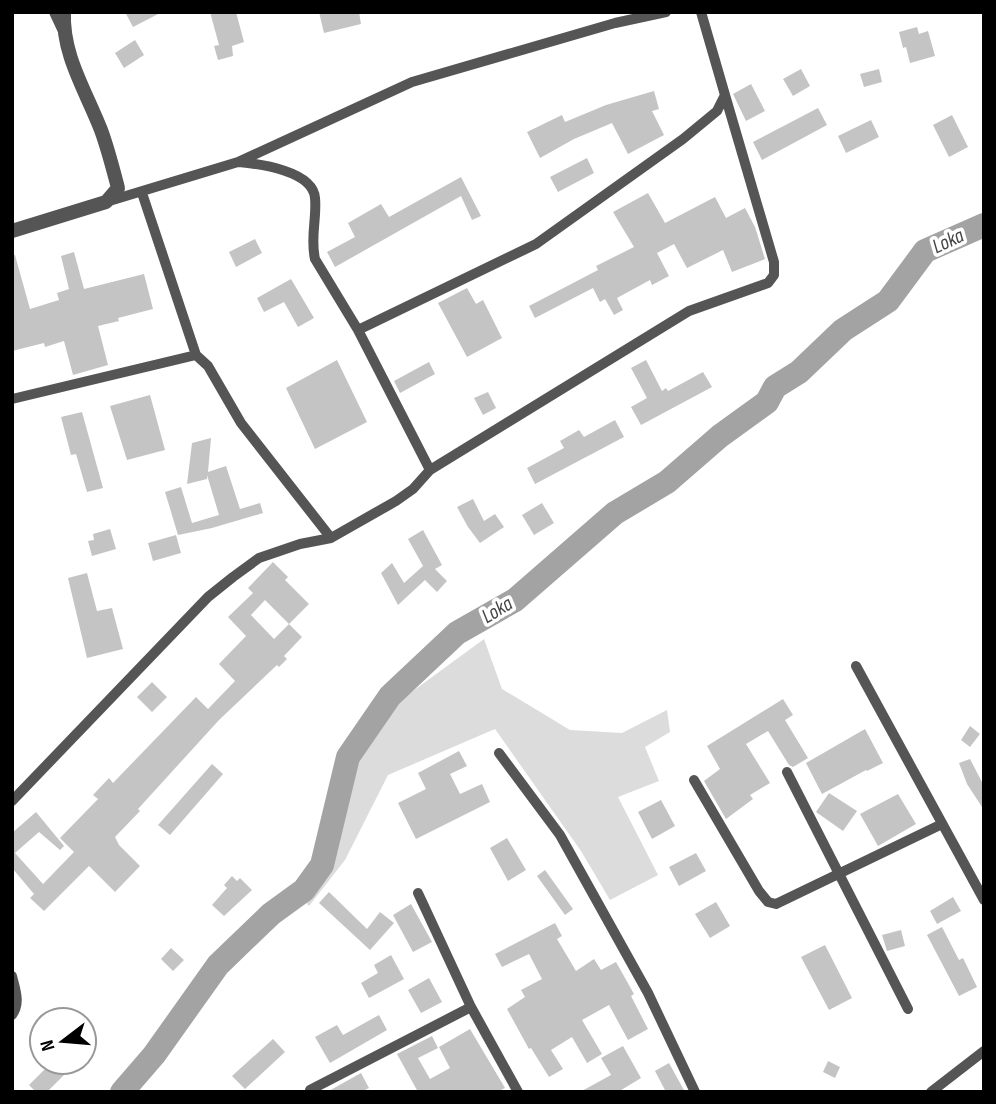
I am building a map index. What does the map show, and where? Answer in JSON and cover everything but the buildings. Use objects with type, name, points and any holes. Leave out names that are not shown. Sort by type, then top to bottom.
[{"type":"street","points":[[54,12],[63,32]]},
{"type":"street","points":[[64,12],[66,49],[102,132],[118,188],[106,202]]},
{"type":"street","points":[[12,231],[238,162],[412,82],[614,18],[666,12]]},
{"type":"street","points":[[12,801],[208,597],[259,558],[300,544],[331,538],[413,489],[430,470],[688,311],[768,283],[774,275],[774,262],[701,12]]},
{"type":"street","points":[[358,330],[536,244],[683,139],[717,111],[725,95]]},
{"type":"street","points":[[238,162],[281,169],[296,175],[311,186],[316,195],[312,246],[315,259],[358,330],[430,470]]},
{"type":"street","points":[[142,193],[196,355],[208,366],[248,433],[331,538]]},
{"type":"street","points":[[12,399],[196,355]]},
{"type":"street","points":[[856,666],[984,900]]},
{"type":"street","points":[[499,753],[560,835],[648,993],[695,1092]]},
{"type":"street","points":[[787,772],[908,1009]]},
{"type":"street","points":[[694,780],[759,891],[768,902],[776,904],[942,824]]},
{"type":"street","points":[[418,892],[471,1007],[518,1092]]},
{"type":"street","points":[[12,976],[17,1005],[12,1015]]},
{"type":"street","points":[[310,1090],[471,1007]]},
{"type":"street","points":[[931,1092],[984,1051]]},
{"type":"shaded area","points":[[484,639],[502,689],[570,730],[622,733],[667,710],[670,732],[645,747],[659,781],[618,797],[658,875],[610,900],[581,851],[495,729],[388,775],[345,860],[309,906],[295,890],[309,872],[341,775],[402,699]]},
{"type":"waterway","name":"Loka","points":[[122,1092],[154,1055],[218,965],[271,914],[304,890],[322,865],[348,757],[390,696],[457,633],[515,600],[615,513],[667,482],[720,436],[767,402],[775,387],[799,372],[843,330],[888,301],[925,251],[984,225]]}]
